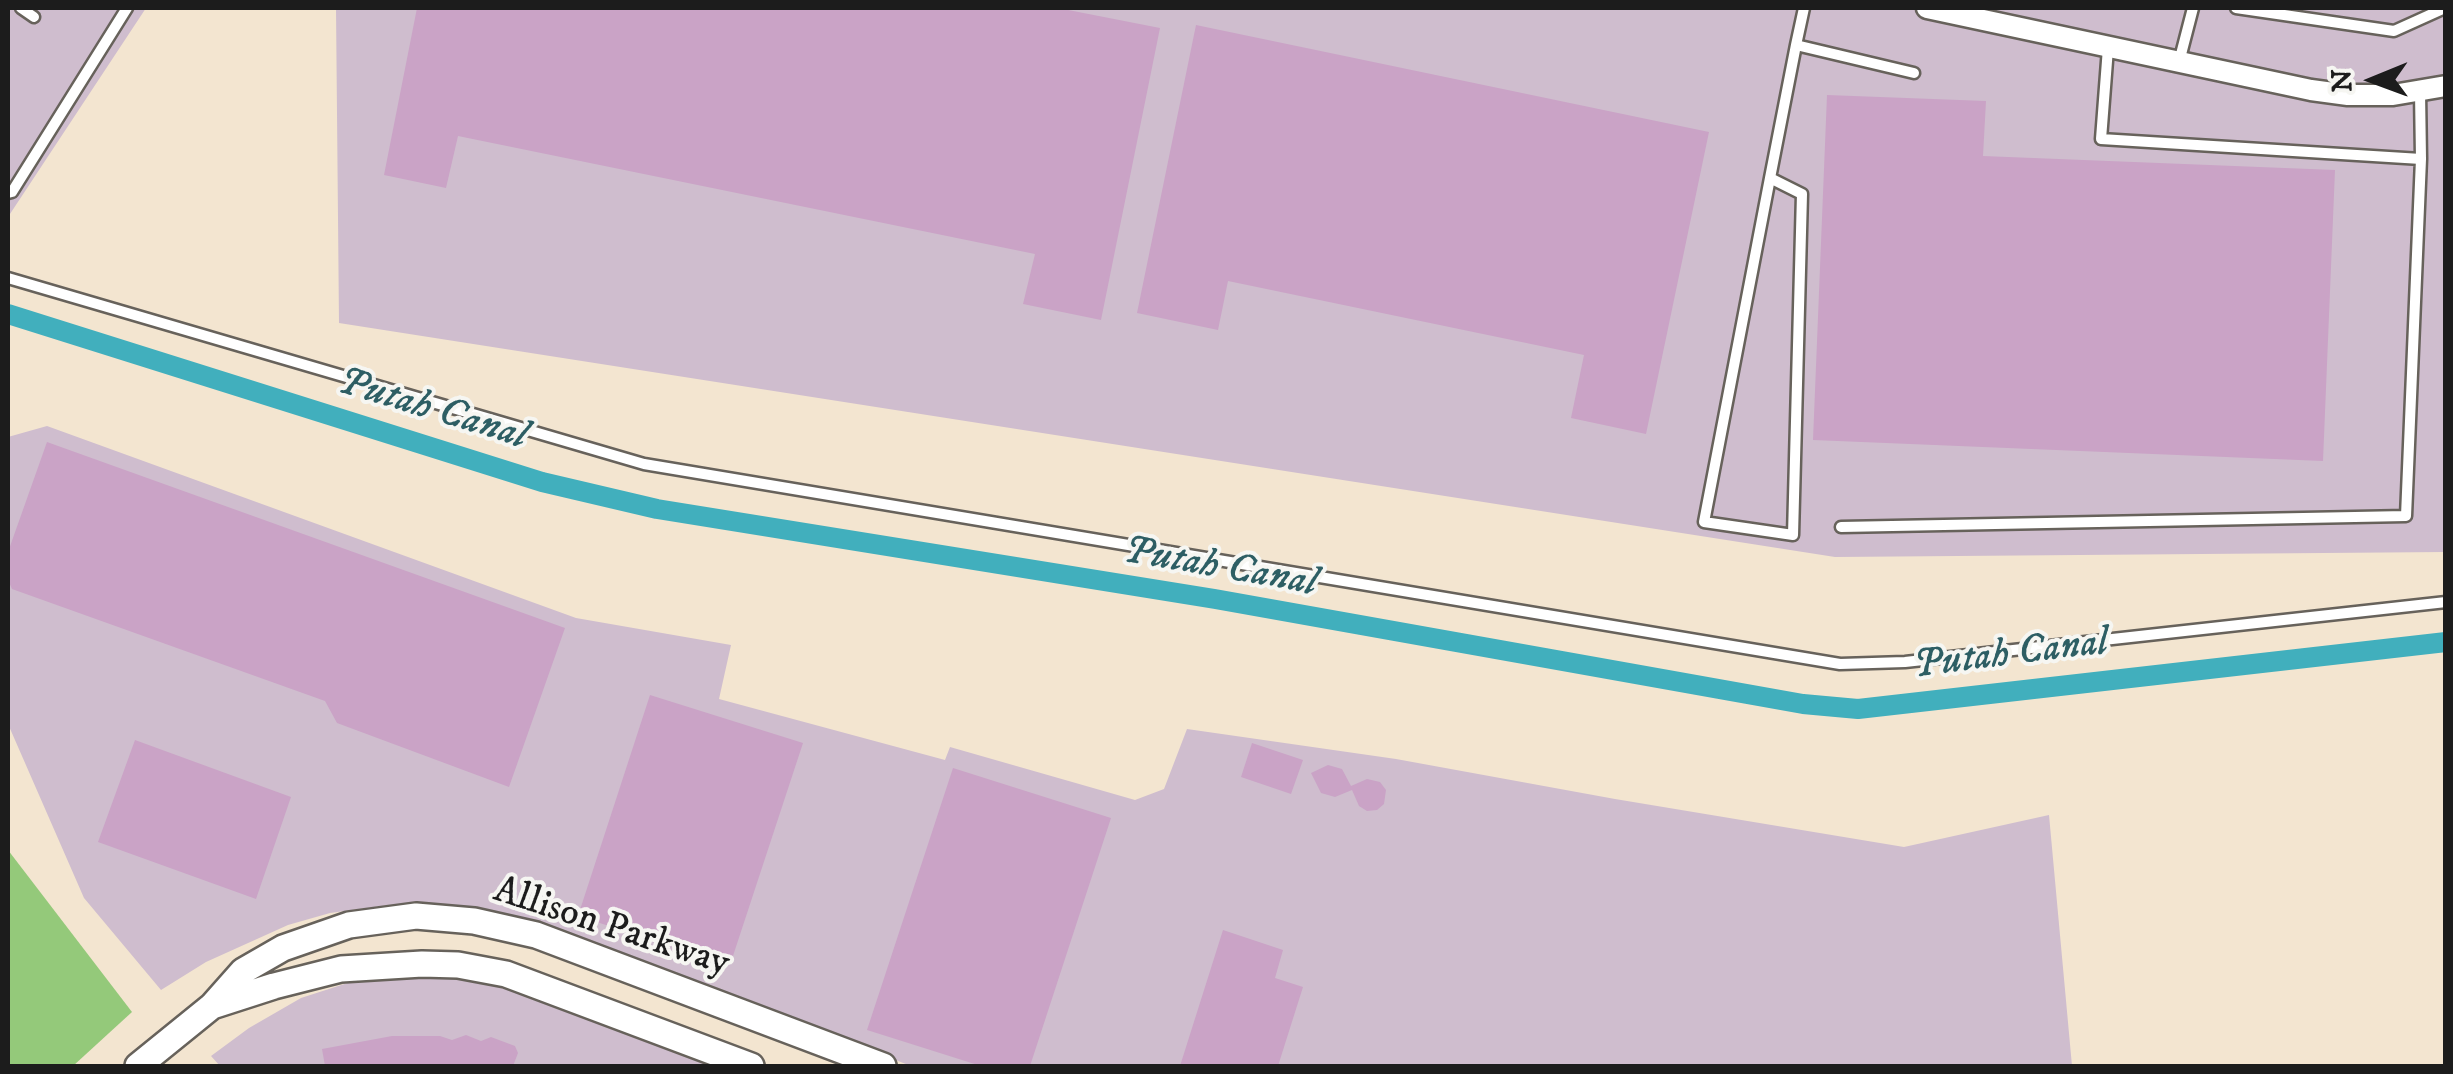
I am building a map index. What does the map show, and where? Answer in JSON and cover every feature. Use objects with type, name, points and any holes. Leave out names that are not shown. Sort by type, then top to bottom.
[{"type":"street","points":[[1936,8],[2179,63],[2348,95],[2420,92],[2446,86]]},
{"type":"street","name":"Allison Parkway","points":[[138,1066],[212,1006],[243,971],[300,942],[349,925],[416,916],[455,918],[536,935],[883,1066]]},
{"type":"street","name":"Allison Parkway","points":[[212,1006],[341,970],[458,965],[506,974],[751,1066]]},
{"type":"lane","points":[[21,8],[34,17]]},
{"type":"lane","points":[[8,194],[127,8]]},
{"type":"lane","points":[[1770,178],[1802,194],[1793,535],[1704,522],[1770,178],[1804,8]]},
{"type":"lane","points":[[2179,63],[2193,8]]},
{"type":"lane","points":[[2236,8],[2394,31],[2445,8]]},
{"type":"lane","points":[[1796,45],[1914,73]]},
{"type":"lane","points":[[2108,48],[2100,139],[2421,159]]},
{"type":"lane","points":[[1841,527],[2406,516],[2421,159],[2420,92]]},
{"type":"lane","points":[[8,278],[644,464],[1840,664],[1906,662],[2446,602]]},
{"type":"shaded area","points":[[8,8],[146,8],[8,217]]},
{"type":"shaded area","points":[[336,8],[2445,8],[2445,552],[1835,557],[339,323]]},
{"type":"shaded area","points":[[47,426],[576,618],[731,645],[719,699],[945,760],[950,747],[1135,800],[1164,789],[1187,729],[1396,759],[1904,847],[2049,815],[2072,1066],[911,1066],[550,926],[484,911],[426,906],[390,905],[330,913],[288,925],[206,962],[161,990],[84,898],[8,724],[8,437]]},
{"type":"shaded area","points":[[396,973],[484,977],[720,1066],[220,1066],[211,1056],[301,998],[363,978]]},
{"type":"green space","points":[[8,850],[132,1012],[73,1066],[8,1066]]},
{"type":"building","points":[[417,8],[1058,8],[1160,28],[1101,320],[1023,304],[1035,254],[458,136],[446,188],[384,175]]},
{"type":"building","points":[[1196,25],[1709,132],[1646,434],[1571,418],[1584,355],[1228,281],[1218,330],[1137,313]]},
{"type":"building","points":[[1827,95],[1986,101],[1983,156],[2335,170],[2323,461],[1813,440]]},
{"type":"building","points":[[47,442],[565,628],[509,787],[337,723],[325,701],[12,589],[8,580],[8,552]]},
{"type":"building","points":[[650,695],[803,743],[730,965],[578,916]]},
{"type":"building","points":[[135,740],[291,797],[256,899],[98,842]]},
{"type":"building","points":[[1252,743],[1303,760],[1291,794],[1241,777]]},
{"type":"building","points":[[1328,765],[1342,769],[1351,786],[1367,779],[1380,782],[1386,790],[1384,804],[1367,811],[1359,806],[1352,790],[1335,797],[1321,793],[1311,773]]},
{"type":"building","points":[[953,768],[1111,818],[1030,1066],[981,1066],[867,1030]]},
{"type":"building","points":[[1223,930],[1283,950],[1275,978],[1303,987],[1278,1066],[1180,1066]]},
{"type":"building","points":[[466,1035],[481,1041],[491,1037],[515,1046],[518,1053],[513,1066],[325,1066],[322,1049],[392,1036],[440,1036],[452,1040]]},
{"type":"waterway","name":"Putah Canal","points":[[8,314],[542,482],[657,509],[1215,599],[1803,704],[1858,709],[2446,642]]}]
